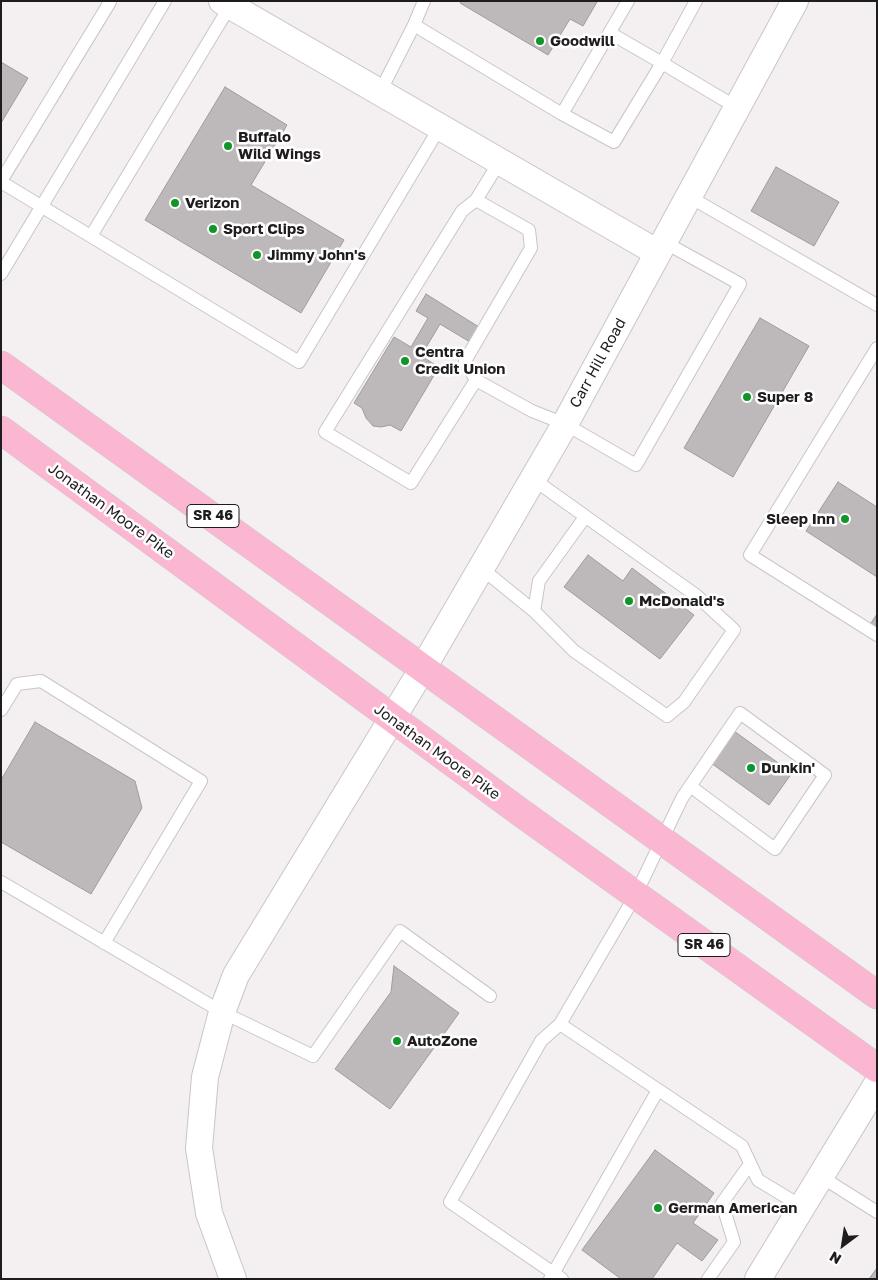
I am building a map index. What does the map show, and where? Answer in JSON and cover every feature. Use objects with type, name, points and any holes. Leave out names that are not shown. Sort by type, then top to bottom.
[{"type":"highway","name":"SR 46","points":[[1,365],[877,995]]},
{"type":"highway","name":"Jonathan Moore Pike","points":[[1,430],[635,896],[877,1068]]},
{"type":"street","name":"Carr Hill Road","points":[[233,1279],[209,1213],[199,1148],[205,1077],[222,1012],[236,975],[423,668],[565,424],[794,1]]},
{"type":"street","points":[[226,4],[500,161],[661,248]]},
{"type":"street","points":[[758,1279],[877,1084]]},
{"type":"lane","points":[[108,1],[110,2],[1,182],[299,362],[440,127]]},
{"type":"lane","points":[[1,274],[165,1]]},
{"type":"lane","points":[[380,92],[424,1]]},
{"type":"lane","points":[[562,114],[628,1]]},
{"type":"lane","points":[[414,25],[562,114],[614,142],[662,63],[696,1]]},
{"type":"lane","points":[[91,236],[226,4]]},
{"type":"lane","points":[[610,33],[736,107]]},
{"type":"lane","points":[[476,380],[412,483],[325,432],[462,211],[476,200],[500,161]]},
{"type":"lane","points":[[688,196],[877,305]]},
{"type":"lane","points":[[476,200],[529,230],[531,248],[465,361],[476,380],[532,411],[565,424],[636,465],[740,284],[661,248]]},
{"type":"lane","points":[[877,348],[750,555],[877,635]]},
{"type":"lane","points":[[481,568],[534,611],[574,651],[667,716],[684,702],[734,630],[697,596],[533,479]]},
{"type":"lane","points":[[534,611],[539,581],[585,517]]},
{"type":"lane","points":[[1,710],[17,684],[41,681],[201,781],[104,943]]},
{"type":"lane","points":[[658,1090],[555,1277],[450,1202],[541,1040],[560,1024],[635,896],[682,798],[690,786],[740,713],[825,775],[775,849],[690,786]]},
{"type":"lane","points":[[1,882],[222,1012],[313,1056],[400,931],[490,996]]},
{"type":"lane","points":[[560,1024],[742,1146],[758,1180],[802,1206]]},
{"type":"lane","points":[[708,1279],[734,1242],[722,1202],[750,1164]]},
{"type":"lane","points":[[820,1176],[877,1212]]},
{"type":"building","name":"Goodwill","points":[[461,1],[597,2],[583,26],[570,19],[548,55],[460,3]]},
{"type":"building","points":[[1,62],[28,78],[1,123]]},
{"type":"building","points":[[225,87],[287,125],[251,185],[344,240],[301,313],[145,220]]},
{"type":"building","points":[[776,167],[839,202],[814,246],[751,211]]},
{"type":"building","name":"Centra Credit Union","points":[[426,294],[479,327],[470,342],[440,324],[421,356],[439,367],[401,431],[390,425],[373,426],[366,418],[362,408],[354,403],[394,337],[411,347],[428,318],[416,311]]},
{"type":"building","name":"Super 8","points":[[760,318],[809,346],[733,477],[684,448]]},
{"type":"building","name":"Sleep Inn","points":[[838,482],[877,507],[877,577],[806,531]]},
{"type":"building","name":"McDonald's","points":[[588,555],[623,581],[632,568],[694,615],[660,659],[564,587]]},
{"type":"building","points":[[877,614],[877,631],[869,626]]},
{"type":"building","points":[[35,722],[135,781],[142,808],[91,894],[1,842],[1,780]]},
{"type":"building","name":"Dunkin'","points":[[734,731],[792,773],[769,805],[711,763]]},
{"type":"building","name":"AutoZone","points":[[394,966],[459,1013],[390,1109],[335,1069],[391,992]]},
{"type":"building","name":"German American","points":[[655,1150],[714,1193],[693,1223],[718,1240],[702,1261],[677,1243],[652,1279],[621,1279],[582,1250]]},
{"type":"building","points":[[877,1268],[877,1279],[869,1279]]},
{"type":"place","name":"Goodwill","points":[[540,41]]},
{"type":"place","name":"Buffalo Wild Wings","points":[[228,146]]},
{"type":"place","name":"Verizon","points":[[175,203]]},
{"type":"place","name":"Sport Clips","points":[[213,229]]},
{"type":"place","name":"Jimmy John's","points":[[257,255]]},
{"type":"place","name":"Centra Credit Union","points":[[405,361]]},
{"type":"place","name":"Super 8","points":[[747,397]]},
{"type":"place","name":"Sleep Inn","points":[[845,519]]},
{"type":"place","name":"McDonald's","points":[[629,601]]},
{"type":"place","name":"Dunkin'","points":[[751,768]]},
{"type":"place","name":"AutoZone","points":[[397,1041]]},
{"type":"place","name":"German American","points":[[658,1208]]}]
